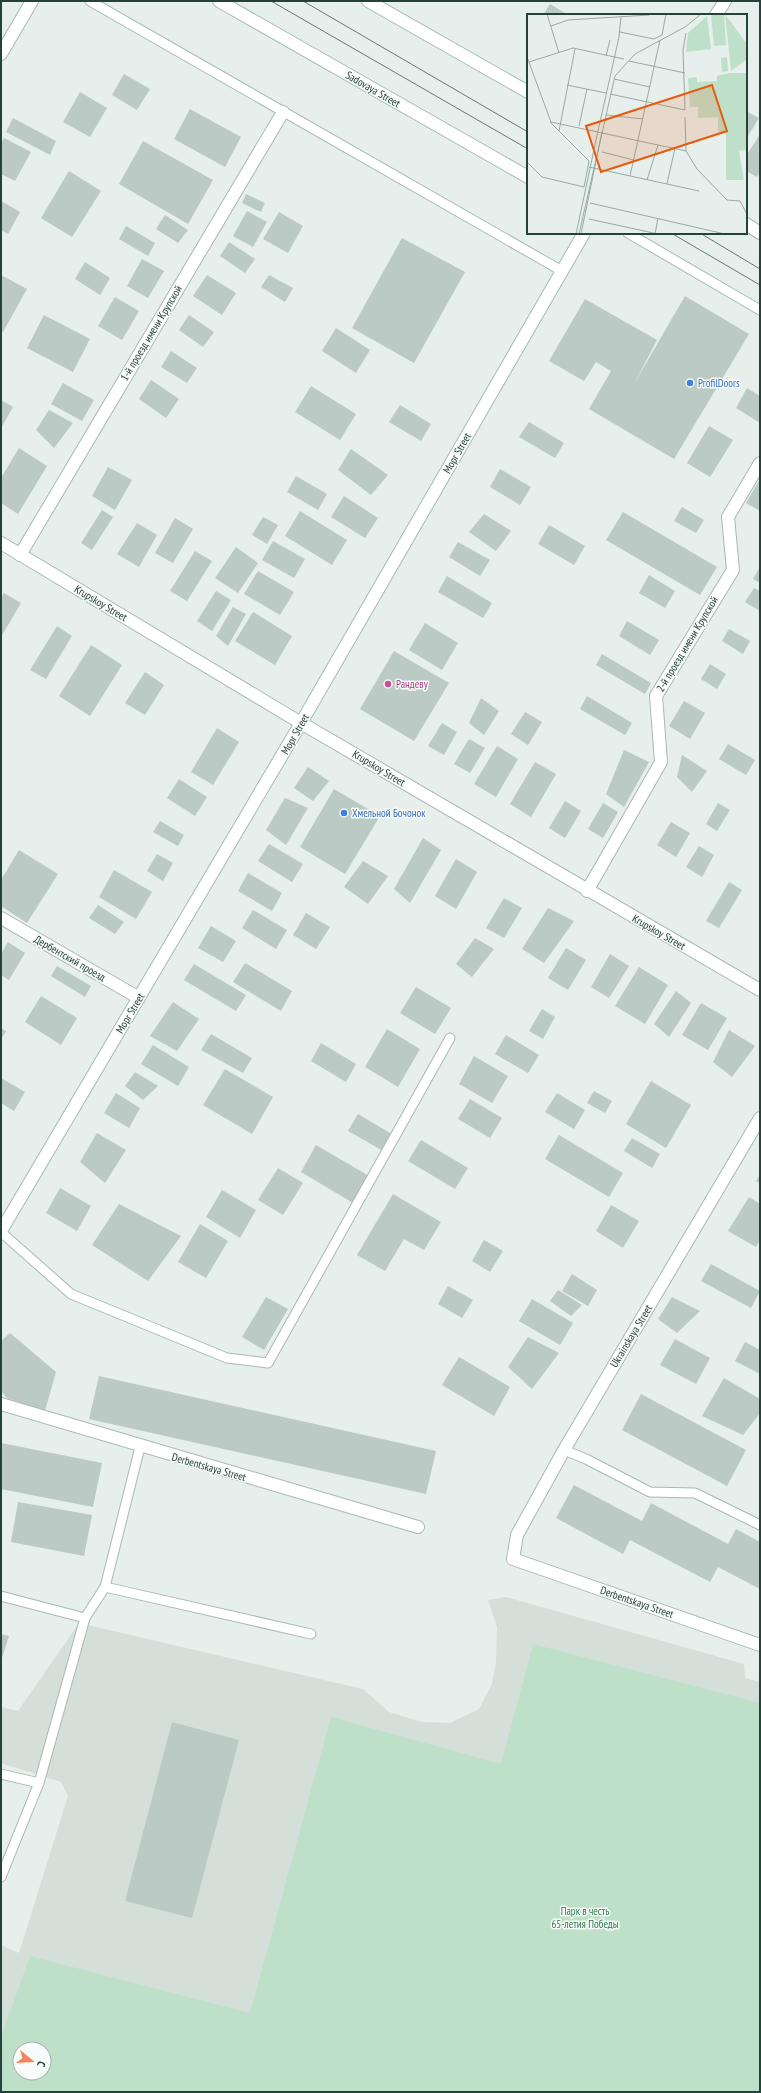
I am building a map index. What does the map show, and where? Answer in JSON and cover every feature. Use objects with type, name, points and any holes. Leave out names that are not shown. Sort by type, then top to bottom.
[{"type":"street","points":[[1,54],[32,1]]},
{"type":"street","name":"Sadovaya Street","points":[[219,1],[527,176]]},
{"type":"street","points":[[368,1],[527,91]]},
{"type":"street","points":[[717,14],[725,1]]},
{"type":"street","name":"1-й проезд имени Крупской","points":[[20,555],[283,112]]},
{"type":"street","points":[[747,225],[760,233]]},
{"type":"street","name":"Mopr Street","points":[[1,1232],[301,723],[583,234]]},
{"type":"street","name":"2-й проезд имени Крупской","points":[[587,891],[661,762],[656,696],[732,570],[728,517],[760,464]]},
{"type":"street","name":"Krupskoy Street","points":[[1,543],[301,723],[587,891],[760,990]]},
{"type":"street","name":"Дербентский проезд","points":[[1,918],[139,998]]},
{"type":"street","name":"Ukrainskaya Street","points":[[513,1559],[517,1535],[564,1450],[760,1118]]},
{"type":"street","name":"Derbentskaya Street","points":[[1,1404],[140,1447],[418,1527]]},
{"type":"street","name":"Derbentskaya Street","points":[[513,1559],[760,1645]]},
{"type":"lane","points":[[90,1],[562,271]]},
{"type":"lane","points":[[630,234],[760,310]]},
{"type":"lane","points":[[1,1232],[71,1294],[227,1358],[268,1363],[450,1038]]},
{"type":"lane","points":[[1,1877],[39,1784],[85,1618],[105,1587],[140,1447]]},
{"type":"lane","points":[[564,1450],[586,1459],[650,1492],[695,1493],[760,1525]]},
{"type":"lane","points":[[105,1587],[311,1634]]},
{"type":"lane","points":[[1,1596],[85,1618]]},
{"type":"lane","points":[[1,1774],[39,1784]]},
{"type":"shaded area","name":"Парк в честь 65-летия Победы","points":[[506,1597],[744,1664],[745,1678],[760,1682],[760,2092],[1,2092],[1,1945],[19,1953],[68,1796],[61,1782],[1,1763],[1,1707],[18,1711],[79,1623],[363,1689],[389,1712],[422,1722],[450,1723],[479,1709],[492,1684],[496,1663],[497,1627],[488,1600]]},
{"type":"green space","name":"Парк в честь 65-летия Победы","points":[[533,1644],[760,1703],[760,2092],[1,2092],[1,2037],[30,1956],[250,2013],[331,1717],[501,1764]]},
{"type":"building","points":[[550,4],[566,14],[544,14]]},
{"type":"building","points":[[124,74],[150,89],[137,110],[112,95]]},
{"type":"building","points":[[80,92],[107,108],[90,137],[63,122]]},
{"type":"building","points":[[190,109],[241,137],[225,167],[174,139]]},
{"type":"building","points":[[747,112],[759,118],[747,137]]},
{"type":"building","points":[[13,118],[56,141],[50,155],[6,132]]},
{"type":"building","points":[[760,134],[760,172],[757,177],[747,172],[747,154]]},
{"type":"building","points":[[4,138],[31,152],[15,181],[1,174],[1,144]]},
{"type":"building","points":[[143,141],[213,180],[188,224],[119,184]]},
{"type":"building","points":[[69,171],[101,191],[72,237],[41,218]]},
{"type":"building","points":[[246,194],[265,203],[261,212],[242,203]]},
{"type":"building","points":[[1,201],[20,212],[8,234],[1,230]]},
{"type":"building","points":[[247,211],[267,222],[253,247],[233,236]]},
{"type":"building","points":[[279,212],[303,226],[288,253],[263,239]]},
{"type":"building","points":[[165,215],[188,230],[178,243],[156,229]]},
{"type":"building","points":[[126,226],[155,243],[148,256],[119,239]]},
{"type":"building","points":[[402,238],[465,272],[414,363],[352,328]]},
{"type":"building","points":[[229,242],[255,259],[245,273],[220,256]]},
{"type":"building","points":[[142,259],[164,271],[148,298],[127,286]]},
{"type":"building","points":[[85,262],[110,278],[100,295],[75,279]]},
{"type":"building","points":[[1,275],[27,289],[3,332],[1,330]]},
{"type":"building","points":[[207,275],[236,293],[222,315],[193,296]]},
{"type":"building","points":[[269,275],[293,288],[285,302],[261,287]]},
{"type":"building","points":[[685,296],[749,334],[674,459],[589,409],[611,371],[596,362],[584,381],[549,361],[585,299],[657,340],[634,384]]},
{"type":"building","points":[[115,297],[139,311],[122,340],[98,326]]},
{"type":"building","points":[[44,315],[90,339],[73,372],[27,348]]},
{"type":"building","points":[[189,315],[214,332],[203,347],[179,330]]},
{"type":"building","points":[[336,328],[370,350],[356,373],[322,351]]},
{"type":"building","points":[[171,351],[197,368],[187,383],[161,367]]},
{"type":"building","points":[[151,380],[179,399],[166,418],[139,399]]},
{"type":"building","points":[[63,383],[94,400],[82,421],[51,404]]},
{"type":"building","points":[[311,386],[356,414],[340,440],[295,412]]},
{"type":"building","points":[[747,388],[760,396],[760,423],[736,408]]},
{"type":"building","points":[[1,400],[13,407],[1,428]]},
{"type":"building","points":[[400,405],[431,424],[421,441],[389,422]]},
{"type":"building","points":[[49,410],[73,423],[54,448],[36,430]]},
{"type":"building","points":[[529,422],[564,443],[555,458],[519,437]]},
{"type":"building","points":[[709,426],[733,440],[710,477],[687,463]]},
{"type":"building","points":[[19,448],[47,466],[18,514],[1,503],[1,478]]},
{"type":"building","points":[[351,449],[388,475],[371,495],[338,470]]},
{"type":"building","points":[[108,467],[132,480],[115,510],[92,496]]},
{"type":"building","points":[[500,469],[531,487],[520,505],[490,487]]},
{"type":"building","points":[[296,476],[327,494],[318,510],[287,492]]},
{"type":"building","points":[[760,479],[760,511],[746,503]]},
{"type":"building","points":[[344,496],[378,518],[365,538],[331,517]]},
{"type":"building","points":[[682,507],[704,520],[696,533],[674,521]]},
{"type":"building","points":[[102,510],[113,517],[92,550],[81,543]]},
{"type":"building","points":[[300,511],[347,540],[332,565],[285,536]]},
{"type":"building","points":[[623,512],[717,567],[700,595],[606,540]]},
{"type":"building","points":[[484,514],[511,531],[496,551],[469,532]]},
{"type":"building","points":[[263,517],[278,525],[267,544],[252,535]]},
{"type":"building","points":[[175,518],[193,529],[173,563],[155,553]]},
{"type":"building","points":[[137,523],[157,535],[139,567],[117,554]]},
{"type":"building","points":[[549,525],[585,546],[574,565],[538,544]]},
{"type":"building","points":[[273,541],[305,559],[294,578],[262,560]]},
{"type":"building","points":[[458,542],[490,560],[480,576],[449,557]]},
{"type":"building","points":[[236,547],[258,563],[238,593],[215,578]]},
{"type":"building","points":[[195,551],[212,561],[187,601],[170,591]]},
{"type":"building","points":[[760,567],[760,583],[753,579]]},
{"type":"building","points":[[258,571],[294,592],[280,615],[244,594]]},
{"type":"building","points":[[649,575],[675,591],[665,608],[639,593]]},
{"type":"building","points":[[447,576],[492,603],[483,618],[438,592]]},
{"type":"building","points":[[754,588],[760,591],[760,611],[745,602]]},
{"type":"building","points":[[216,591],[231,600],[212,631],[197,621]]},
{"type":"building","points":[[4,593],[21,603],[1,637],[1,597]]},
{"type":"building","points":[[233,607],[246,614],[228,646],[216,636]]},
{"type":"building","points":[[253,612],[292,636],[275,665],[235,641]]},
{"type":"building","points":[[627,621],[659,640],[650,655],[619,636]]},
{"type":"building","points":[[425,623],[458,643],[442,670],[409,650]]},
{"type":"building","points":[[57,626],[72,636],[46,679],[30,670]]},
{"type":"building","points":[[729,629],[750,641],[743,654],[722,641]]},
{"type":"building","points":[[91,645],[122,665],[90,716],[59,696]]},
{"type":"building","points":[[394,651],[449,683],[414,741],[360,709]]},
{"type":"building","points":[[602,654],[651,683],[645,694],[596,665]]},
{"type":"building","points":[[710,664],[726,674],[717,689],[701,679]]},
{"type":"building","points":[[145,672],[164,685],[145,715],[125,703]]},
{"type":"building","points":[[587,696],[632,723],[625,735],[580,709]]},
{"type":"building","points":[[481,698],[499,711],[484,735],[469,723]]},
{"type":"building","points":[[684,701],[705,713],[690,739],[669,726]]},
{"type":"building","points":[[525,712],[542,722],[528,745],[511,734]]},
{"type":"building","points":[[442,723],[457,732],[444,755],[428,746]]},
{"type":"building","points":[[217,728],[239,742],[213,785],[191,772]]},
{"type":"building","points":[[469,739],[485,748],[470,773],[454,764]]},
{"type":"building","points":[[728,744],[755,760],[746,775],[719,759]]},
{"type":"building","points":[[497,746],[518,759],[496,797],[474,784]]},
{"type":"building","points":[[624,750],[649,762],[624,807],[606,794]]},
{"type":"building","points":[[682,755],[707,771],[692,792],[677,777]]},
{"type":"building","points":[[535,762],[556,774],[531,817],[510,804]]},
{"type":"building","points":[[308,767],[329,781],[313,801],[294,788]]},
{"type":"building","points":[[179,779],[207,797],[195,816],[167,798]]},
{"type":"building","points":[[334,789],[380,816],[345,874],[300,847]]},
{"type":"building","points":[[285,798],[308,808],[286,845],[266,830]]},
{"type":"building","points":[[565,801],[581,811],[565,838],[549,828]]},
{"type":"building","points":[[603,803],[618,812],[603,838],[588,829]]},
{"type":"building","points":[[718,803],[730,810],[717,831],[706,824]]},
{"type":"building","points":[[160,821],[184,835],[178,846],[153,832]]},
{"type":"building","points":[[671,822],[690,833],[676,857],[657,845]]},
{"type":"building","points":[[423,838],[441,850],[410,903],[394,889]]},
{"type":"building","points":[[269,844],[303,864],[292,882],[258,861]]},
{"type":"building","points":[[699,846],[714,855],[702,877],[686,867]]},
{"type":"building","points":[[19,850],[58,874],[27,923],[1,906],[1,880]]},
{"type":"building","points":[[157,854],[173,863],[163,881],[147,871]]},
{"type":"building","points":[[456,859],[477,872],[456,909],[435,896]]},
{"type":"building","points":[[363,861],[388,876],[368,904],[344,887]]},
{"type":"building","points":[[114,870],[152,892],[136,919],[99,897]]},
{"type":"building","points":[[248,873],[282,893],[272,911],[238,891]]},
{"type":"building","points":[[729,882],[742,890],[719,928],[706,921]]},
{"type":"building","points":[[504,898],[522,908],[504,938],[486,928]]},
{"type":"building","points":[[98,905],[124,922],[115,934],[89,918]]},
{"type":"building","points":[[548,908],[574,921],[544,963],[522,949]]},
{"type":"building","points":[[253,910],[287,930],[276,949],[242,928]]},
{"type":"building","points":[[306,913],[330,927],[316,949],[293,935]]},
{"type":"building","points":[[211,926],[236,941],[223,962],[198,948]]},
{"type":"building","points":[[475,938],[494,949],[472,977],[456,964]]},
{"type":"building","points":[[8,942],[25,953],[9,980],[1,975],[1,954]]},
{"type":"building","points":[[566,948],[586,960],[568,990],[548,978]]},
{"type":"building","points":[[610,954],[629,966],[609,998],[591,987]]},
{"type":"building","points":[[245,963],[292,991],[281,1011],[233,982]]},
{"type":"building","points":[[194,964],[246,995],[236,1011],[184,980]]},
{"type":"building","points":[[57,966],[91,986],[85,997],[51,976]]},
{"type":"building","points":[[639,967],[668,985],[645,1024],[615,1006]]},
{"type":"building","points":[[416,987],[451,1008],[435,1034],[400,1013]]},
{"type":"building","points":[[676,991],[691,1003],[669,1037],[654,1024]]},
{"type":"building","points":[[41,996],[77,1018],[61,1045],[25,1022]]},
{"type":"building","points":[[173,1002],[199,1019],[177,1051],[150,1036]]},
{"type":"building","points":[[701,1003],[727,1018],[708,1050],[682,1035]]},
{"type":"building","points":[[542,1009],[555,1017],[543,1039],[529,1031]]},
{"type":"building","points":[[1,1028],[6,1031],[1,1039]]},
{"type":"building","points":[[387,1029],[420,1049],[398,1087],[365,1067]]},
{"type":"building","points":[[729,1030],[755,1046],[732,1077],[713,1062]]},
{"type":"building","points":[[211,1034],[252,1058],[243,1073],[201,1050]]},
{"type":"building","points":[[506,1035],[539,1055],[528,1073],[495,1054]]},
{"type":"building","points":[[321,1043],[356,1064],[346,1082],[311,1061]]},
{"type":"building","points":[[153,1045],[189,1067],[178,1086],[141,1064]]},
{"type":"building","points":[[474,1056],[508,1076],[492,1103],[459,1084]]},
{"type":"building","points":[[225,1069],[273,1097],[252,1134],[203,1105]]},
{"type":"building","points":[[135,1072],[158,1086],[143,1100],[125,1086]]},
{"type":"building","points":[[1,1078],[25,1092],[14,1111],[1,1103]]},
{"type":"building","points":[[651,1081],[691,1105],[666,1148],[626,1124]]},
{"type":"building","points":[[594,1091],[612,1101],[605,1113],[587,1103]]},
{"type":"building","points":[[116,1093],[140,1108],[129,1128],[104,1113]]},
{"type":"building","points":[[557,1093],[585,1110],[574,1129],[545,1112]]},
{"type":"building","points":[[470,1099],[502,1118],[490,1138],[458,1119]]},
{"type":"building","points":[[358,1114],[395,1136],[385,1152],[348,1131]]},
{"type":"building","points":[[97,1133],[126,1150],[105,1183],[80,1162]]},
{"type":"building","points":[[559,1135],[623,1173],[609,1197],[545,1159]]},
{"type":"building","points":[[632,1138],[660,1154],[652,1168],[624,1151]]},
{"type":"building","points":[[421,1140],[468,1168],[455,1189],[408,1161]]},
{"type":"building","points":[[316,1145],[369,1176],[353,1203],[301,1172]]},
{"type":"building","points":[[278,1168],[303,1183],[283,1215],[258,1200]]},
{"type":"building","points":[[760,1175],[760,1183],[756,1181]]},
{"type":"building","points":[[60,1188],[91,1206],[77,1231],[46,1213]]},
{"type":"building","points":[[222,1190],[256,1210],[240,1238],[206,1217]]},
{"type":"building","points":[[393,1194],[441,1222],[424,1250],[404,1239],[385,1271],[357,1255]]},
{"type":"building","points":[[749,1197],[760,1204],[760,1240],[756,1247],[728,1231]]},
{"type":"building","points":[[119,1204],[181,1236],[148,1281],[92,1245]]},
{"type":"building","points":[[611,1205],[639,1221],[623,1248],[596,1231]]},
{"type":"building","points":[[200,1224],[228,1241],[206,1278],[178,1262]]},
{"type":"building","points":[[484,1240],[503,1251],[490,1272],[472,1261]]},
{"type":"building","points":[[711,1264],[760,1291],[751,1308],[701,1281]]},
{"type":"building","points":[[572,1274],[597,1290],[588,1306],[562,1291]]},
{"type":"building","points":[[448,1286],[473,1300],[462,1318],[438,1304]]},
{"type":"building","points":[[558,1290],[582,1305],[571,1316],[550,1301]]},
{"type":"building","points":[[266,1297],[288,1309],[264,1350],[242,1337]]},
{"type":"building","points":[[672,1297],[700,1311],[677,1333],[658,1319]]},
{"type":"building","points":[[532,1299],[573,1323],[560,1345],[519,1321]]},
{"type":"building","points":[[10,1333],[56,1372],[45,1411],[7,1398],[1,1391],[1,1341]]},
{"type":"building","points":[[528,1337],[559,1353],[532,1389],[508,1367]]},
{"type":"building","points":[[675,1339],[710,1358],[696,1384],[660,1365]]},
{"type":"building","points":[[745,1342],[760,1350],[760,1374],[735,1361]]},
{"type":"building","points":[[459,1357],[510,1387],[494,1416],[442,1385]]},
{"type":"building","points":[[99,1376],[436,1451],[426,1494],[89,1419]]},
{"type":"building","points":[[724,1378],[760,1399],[760,1413],[743,1435],[702,1416]]},
{"type":"building","points":[[641,1394],[746,1450],[727,1486],[622,1430]]},
{"type":"building","points":[[1,1443],[102,1463],[93,1507],[1,1489]]},
{"type":"building","points":[[574,1485],[642,1521],[651,1503],[728,1544],[736,1529],[760,1542],[760,1589],[718,1567],[710,1582],[630,1540],[623,1554],[556,1518]]},
{"type":"building","points":[[18,1502],[92,1515],[84,1556],[11,1542]]},
{"type":"building","points":[[1,1634],[9,1636],[1,1661]]},
{"type":"building","points":[[172,1722],[239,1740],[192,1918],[125,1901]]},
{"type":"tram line","points":[[271,1],[527,148]]},
{"type":"tram line","points":[[303,1],[527,131]]},
{"type":"tram line","points":[[673,234],[760,285]]},
{"type":"tram line","points":[[702,234],[760,269]]},
{"type":"place","name":"ProfilDoors","points":[[690,383]]},
{"type":"place","name":"Рандеву","points":[[388,684]]},
{"type":"place","name":"Хмельной Бочонок","points":[[344,813]]}]
